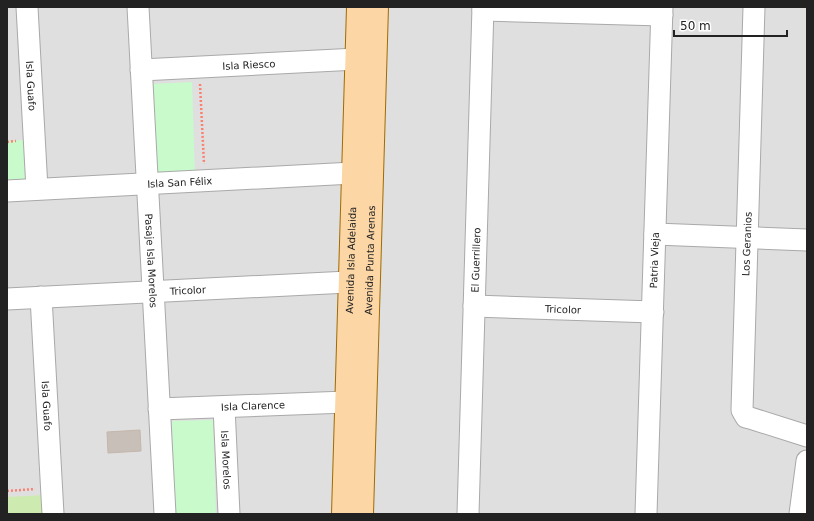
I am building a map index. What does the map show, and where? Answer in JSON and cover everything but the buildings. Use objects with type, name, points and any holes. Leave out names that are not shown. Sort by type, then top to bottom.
[{"type":"main road","name":"Avenida Isla Adelaida","points":[[343,514],[346,402],[359,281],[353,173],[358,7]]},
{"type":"main road","name":"Avenida Punta Arenas","points":[[362,514],[359,281],[377,7]]},
{"type":"street","name":"Isla Guafo","points":[[27,7],[37,189]]},
{"type":"street","name":"Pasaje Isla Morelos","points":[[138,7],[164,514]]},
{"type":"street","name":"Los Geranios","points":[[754,7],[742,410],[746,417],[807,436]]},
{"type":"street","points":[[483,8],[662,11]]},
{"type":"street","name":"El Guerrillero","points":[[468,514],[483,8]]},
{"type":"street","name":"Patria Vieja","points":[[646,514],[662,11]]},
{"type":"street","name":"Isla Riesco","points":[[141,70],[357,59]]},
{"type":"street","name":"Isla San Félix","points":[[7,191],[353,173]]},
{"type":"street","points":[[655,234],[807,240]]},
{"type":"street","name":"Tricolor","points":[[7,299],[359,281]]},
{"type":"street","name":"Isla Guafo","points":[[40,298],[53,514]]},
{"type":"street","name":"Tricolor","points":[[474,306],[653,312]]},
{"type":"street","name":"Isla Clarence","points":[[159,409],[346,402]]},
{"type":"street","name":"Isla Morelos","points":[[224,406],[229,514]]},
{"type":"street","points":[[800,514],[807,461]]},
{"type":"path","points":[[200,67],[205,181]]},
{"type":"path","points":[[7,490],[52,488]]},
{"type":"shaded area","points":[[7,7],[807,7],[807,514],[7,514]]},
{"type":"green space","points":[[192,82],[195,177],[153,179],[150,84]]},
{"type":"green space","points":[[26,140],[28,187],[7,188],[7,141]]},
{"type":"green space","points":[[213,420],[216,514],[175,514],[172,421]]},
{"type":"green space","points":[[45,495],[45,514],[7,514],[7,497]]}]
